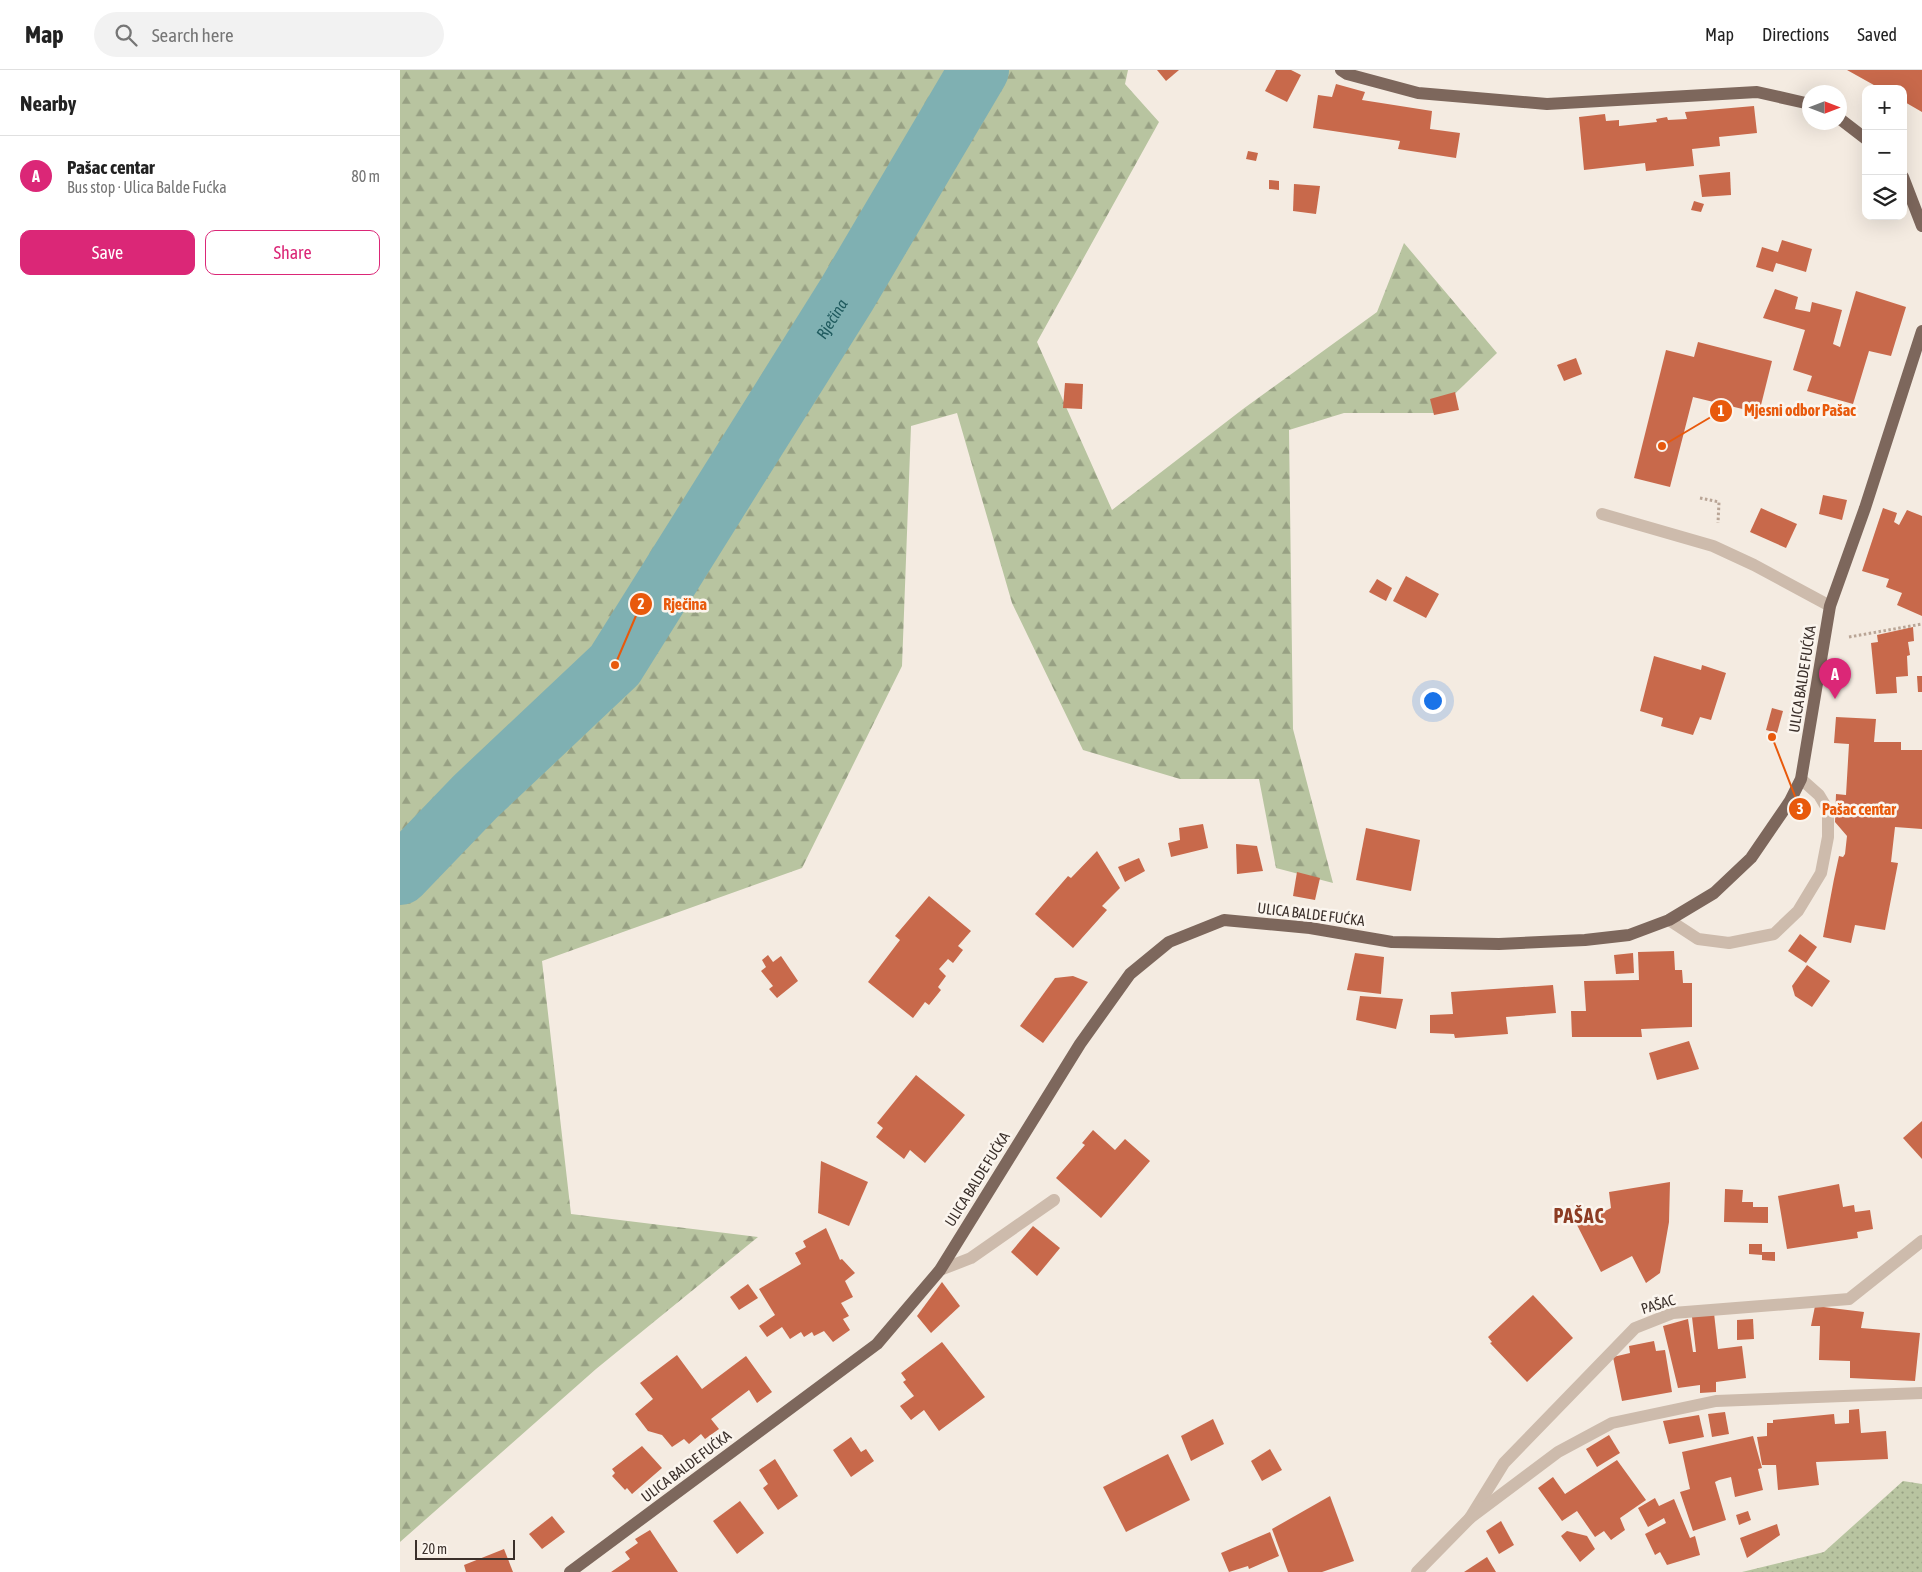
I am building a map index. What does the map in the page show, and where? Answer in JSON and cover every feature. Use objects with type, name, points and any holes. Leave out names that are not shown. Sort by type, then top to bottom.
[{"type":"main road","points":[[1341,70],[1347,74],[1418,93],[1547,104],[1757,92],[1802,102]]},
{"type":"main road","points":[[1847,124],[1862,136]]},
{"type":"main road","points":[[1907,187],[1922,226]]},
{"type":"main road","name":"ULICA BALDE FUĆKA","points":[[570,1572],[877,1344],[940,1270],[1080,1044],[1130,974],[1169,942],[1224,920],[1310,928],[1392,942],[1499,944],[1585,940],[1629,935],[1669,920],[1714,893],[1751,858],[1790,801],[1801,779],[1830,606],[1865,508],[1922,332]]},
{"type":"street","points":[[1602,514],[1713,546],[1754,565],[1830,606]]},
{"type":"street","points":[[1669,920],[1698,939],[1729,943],[1774,934],[1798,911],[1821,873],[1828,837],[1828,810],[1819,795],[1801,779]]},
{"type":"street","points":[[940,1270],[972,1258],[1054,1200]]},
{"type":"street","name":"PAŠAC","points":[[1470,1518],[1504,1463],[1635,1328],[1673,1313],[1849,1299],[1922,1241]]},
{"type":"street","name":"PAŠAC","points":[[1417,1572],[1470,1518],[1558,1452],[1612,1422],[1716,1400],[1922,1393]]},
{"type":"path","points":[[1700,498],[1719,502],[1718,508]]},
{"type":"path","points":[[1844,638],[1922,624]]},
{"type":"green space","points":[[400,70],[1128,70],[1125,84],[1159,122],[1037,342],[1112,510],[1243,409],[1377,312],[1404,243],[1497,353],[1435,413],[1344,413],[1289,430],[1293,729],[1333,883],[1276,868],[1259,779],[1180,779],[1083,750],[1012,603],[957,413],[911,426],[902,666],[802,868],[542,961],[571,1214],[758,1237],[596,1369],[400,1542]]},
{"type":"green space","points":[[1903,1481],[1922,1484],[1922,1572],[1742,1572],[1824,1552]]},
{"type":"building","points":[[1157,70],[1179,70],[1166,81]]},
{"type":"building","points":[[1276,70],[1291,70],[1301,75],[1287,102],[1265,91]]},
{"type":"building","points":[[1847,70],[1922,70],[1922,112],[1907,103],[1907,85],[1874,85]]},
{"type":"building","points":[[1336,84],[1365,92],[1362,100],[1432,111],[1430,129],[1460,133],[1456,158],[1398,149],[1400,141],[1313,128],[1318,95],[1332,97]]},
{"type":"building","points":[[1754,106],[1757,133],[1719,137],[1720,146],[1692,149],[1694,166],[1646,171],[1645,163],[1584,170],[1579,117],[1605,114],[1606,121],[1619,120],[1619,126],[1657,122],[1656,119],[1667,117],[1668,120],[1687,119],[1685,112]]},
{"type":"building","points":[[1248,151],[1258,153],[1256,161],[1246,159]]},
{"type":"building","points":[[1730,172],[1731,195],[1702,197],[1699,175]]},
{"type":"building","points":[[1269,180],[1279,181],[1279,190],[1269,189]]},
{"type":"building","points":[[1294,184],[1320,186],[1316,214],[1293,211]]},
{"type":"building","points":[[1694,201],[1704,204],[1701,212],[1691,210]]},
{"type":"building","points":[[1782,240],[1812,249],[1806,272],[1776,263],[1773,272],[1756,267],[1762,247],[1778,252]]},
{"type":"building","points":[[1775,289],[1798,297],[1795,309],[1810,312],[1812,302],[1842,310],[1833,344],[1840,347],[1856,291],[1906,307],[1891,356],[1869,351],[1853,404],[1807,391],[1812,376],[1793,370],[1805,330],[1763,318]]},
{"type":"building","points":[[1698,342],[1772,361],[1759,413],[1693,397],[1670,487],[1634,478],[1666,350],[1694,357]]},
{"type":"building","points":[[1576,358],[1582,374],[1564,381],[1557,365]]},
{"type":"building","points":[[1065,383],[1083,384],[1082,409],[1063,408]]},
{"type":"building","points":[[1455,392],[1459,410],[1434,415],[1430,399]]},
{"type":"building","points":[[1823,495],[1847,500],[1842,520],[1819,514]]},
{"type":"building","points":[[1761,508],[1797,524],[1786,548],[1750,532]]},
{"type":"building","points":[[1883,508],[1897,513],[1894,522],[1899,525],[1907,510],[1922,516],[1922,616],[1897,605],[1902,593],[1886,587],[1889,579],[1862,571]]},
{"type":"building","points":[[1406,576],[1439,594],[1426,618],[1393,601]]},
{"type":"building","points":[[1377,579],[1392,588],[1386,601],[1369,592]]},
{"type":"building","points":[[1913,627],[1914,641],[1908,642],[1910,655],[1907,656],[1908,676],[1896,677],[1897,693],[1876,694],[1871,643],[1878,642],[1877,635]]},
{"type":"building","points":[[1654,656],[1701,670],[1702,665],[1726,673],[1711,720],[1700,717],[1693,735],[1661,726],[1663,718],[1640,711]]},
{"type":"building","points":[[1917,676],[1922,676],[1922,692],[1918,692]]},
{"type":"building","points":[[1772,708],[1783,711],[1777,733],[1766,730]]},
{"type":"building","points":[[1836,717],[1876,719],[1874,742],[1901,742],[1901,750],[1922,750],[1922,829],[1895,827],[1891,862],[1898,863],[1885,930],[1855,925],[1851,943],[1823,937],[1839,856],[1843,857],[1845,854],[1847,836],[1835,822],[1836,794],[1846,795],[1849,744],[1834,743]]},
{"type":"building","points":[[1203,824],[1208,848],[1171,857],[1168,843],[1180,840],[1179,828]]},
{"type":"building","points":[[1366,828],[1420,840],[1411,891],[1356,880]]},
{"type":"building","points":[[1236,844],[1257,846],[1263,871],[1237,874]]},
{"type":"building","points":[[1097,851],[1120,888],[1102,906],[1107,910],[1073,948],[1035,914],[1068,876],[1071,878]]},
{"type":"building","points":[[1139,858],[1145,871],[1125,882],[1118,867]]},
{"type":"building","points":[[1297,872],[1320,878],[1315,900],[1293,896]]},
{"type":"building","points":[[929,896],[971,931],[958,946],[963,950],[953,963],[948,959],[939,969],[946,976],[938,987],[941,990],[929,1005],[925,1002],[913,1018],[868,982],[900,940],[895,936]]},
{"type":"building","points":[[1800,934],[1817,947],[1806,963],[1788,951]]},
{"type":"building","points":[[1674,951],[1675,970],[1682,970],[1683,983],[1692,983],[1692,1027],[1641,1029],[1642,1037],[1572,1037],[1571,1011],[1586,1011],[1584,981],[1639,980],[1638,952]]},
{"type":"building","points":[[1355,953],[1384,957],[1381,994],[1347,990]]},
{"type":"building","points":[[1633,953],[1634,973],[1616,974],[1614,955]]},
{"type":"building","points":[[768,955],[773,962],[781,956],[798,981],[777,998],[769,989],[773,986],[761,971],[766,967],[762,960]]},
{"type":"building","points":[[1807,965],[1830,981],[1812,1007],[1795,996],[1792,986]]},
{"type":"building","points":[[1073,976],[1088,982],[1043,1043],[1020,1026],[1055,978]]},
{"type":"building","points":[[1553,985],[1556,1013],[1506,1017],[1508,1034],[1455,1038],[1454,1034],[1430,1033],[1430,1015],[1453,1014],[1451,992]]},
{"type":"building","points":[[1360,996],[1403,999],[1396,1029],[1356,1020]]},
{"type":"building","points":[[1689,1041],[1699,1069],[1657,1080],[1649,1053]]},
{"type":"building","points":[[916,1075],[965,1115],[925,1163],[910,1150],[904,1159],[876,1137],[883,1128],[877,1123]]},
{"type":"building","points":[[1922,1121],[1922,1159],[1903,1138]]},
{"type":"building","points":[[1093,1130],[1115,1150],[1125,1139],[1150,1161],[1101,1218],[1056,1178],[1085,1145],[1082,1143]]},
{"type":"building","points":[[821,1161],[868,1182],[849,1226],[818,1213]]},
{"type":"building","points":[[1670,1182],[1669,1222],[1660,1273],[1646,1283],[1632,1256],[1601,1272],[1577,1225],[1611,1208],[1609,1192]]},
{"type":"building","points":[[1839,1184],[1843,1207],[1854,1205],[1855,1212],[1870,1210],[1873,1229],[1857,1232],[1858,1238],[1787,1249],[1778,1196]]},
{"type":"building","points":[[1725,1189],[1743,1190],[1742,1202],[1753,1202],[1753,1207],[1768,1207],[1768,1223],[1724,1222]]},
{"type":"building","points":[[1033,1226],[1060,1248],[1037,1276],[1011,1252]]},
{"type":"building","points":[[826,1228],[840,1260],[842,1259],[855,1273],[845,1281],[853,1297],[841,1303],[849,1316],[843,1319],[850,1330],[833,1342],[824,1331],[814,1336],[812,1332],[804,1337],[801,1332],[790,1339],[782,1327],[767,1337],[759,1326],[775,1315],[759,1289],[801,1264],[795,1253],[806,1247],[803,1241]]},
{"type":"building","points":[[1749,1244],[1762,1244],[1762,1252],[1775,1252],[1775,1261],[1762,1260],[1762,1255],[1749,1254]]},
{"type":"building","points":[[942,1282],[960,1306],[931,1333],[917,1316]]},
{"type":"building","points":[[748,1284],[758,1298],[739,1310],[730,1297]]},
{"type":"building","points":[[1533,1295],[1573,1338],[1527,1382],[1490,1343],[1492,1342],[1488,1337]]},
{"type":"building","points":[[1815,1306],[1864,1312],[1861,1328],[1920,1333],[1915,1381],[1850,1378],[1850,1361],[1819,1360],[1820,1326],[1811,1326]]},
{"type":"building","points":[[1714,1313],[1718,1349],[1742,1346],[1746,1378],[1716,1382],[1716,1392],[1700,1393],[1700,1385],[1678,1388],[1663,1326],[1688,1319],[1693,1352],[1696,1352],[1692,1317]]},
{"type":"building","points":[[1753,1319],[1754,1339],[1737,1340],[1737,1320]]},
{"type":"building","points":[[1654,1341],[1656,1351],[1665,1350],[1672,1392],[1622,1401],[1613,1357],[1630,1353],[1629,1346]]},
{"type":"building","points":[[942,1342],[985,1397],[939,1431],[924,1410],[911,1420],[900,1406],[914,1396],[903,1382],[906,1380],[901,1373]]},
{"type":"building","points":[[677,1355],[702,1389],[746,1356],[772,1392],[757,1403],[749,1390],[711,1419],[719,1429],[705,1439],[701,1434],[689,1444],[684,1439],[672,1447],[662,1435],[648,1431],[635,1414],[653,1399],[640,1383]]},
{"type":"building","points":[[1859,1409],[1861,1433],[1886,1431],[1888,1459],[1816,1462],[1819,1485],[1778,1490],[1776,1465],[1762,1465],[1757,1437],[1767,1436],[1767,1423],[1773,1423],[1773,1420],[1834,1414],[1835,1424],[1849,1423],[1849,1410]]},
{"type":"building","points":[[1725,1412],[1729,1434],[1712,1437],[1708,1414]]},
{"type":"building","points":[[1699,1415],[1704,1437],[1669,1444],[1663,1421]]},
{"type":"building","points":[[1213,1419],[1224,1444],[1191,1461],[1181,1436]]},
{"type":"building","points":[[1609,1435],[1620,1453],[1597,1467],[1586,1449]]},
{"type":"building","points":[[1753,1436],[1762,1468],[1758,1469],[1763,1490],[1735,1497],[1731,1477],[1715,1482],[1726,1520],[1693,1531],[1680,1492],[1690,1489],[1682,1452]]},
{"type":"building","points":[[851,1437],[861,1452],[866,1449],[874,1461],[851,1477],[833,1450]]},
{"type":"building","points":[[642,1446],[662,1468],[632,1494],[627,1488],[625,1490],[612,1476],[615,1473],[612,1469]]},
{"type":"building","points":[[1270,1449],[1282,1470],[1262,1481],[1251,1461]]},
{"type":"building","points":[[1168,1454],[1190,1500],[1126,1532],[1103,1487]]},
{"type":"building","points":[[775,1459],[798,1496],[778,1510],[763,1488],[768,1484],[759,1470]]},
{"type":"building","points":[[1617,1460],[1646,1500],[1620,1518],[1625,1530],[1611,1540],[1604,1531],[1595,1537],[1577,1511],[1562,1521],[1538,1488],[1553,1477],[1565,1494]]},
{"type":"building","points":[[1330,1496],[1354,1561],[1322,1572],[1288,1572],[1272,1529]]},
{"type":"building","points":[[1655,1498],[1659,1506],[1674,1499],[1690,1538],[1695,1536],[1700,1555],[1667,1565],[1660,1552],[1655,1555],[1645,1534],[1666,1523],[1664,1518],[1648,1527],[1638,1508]]},
{"type":"building","points":[[740,1501],[764,1533],[737,1554],[713,1521]]},
{"type":"building","points":[[1748,1511],[1751,1520],[1739,1525],[1736,1515]]},
{"type":"building","points":[[552,1516],[565,1532],[542,1549],[529,1534]]},
{"type":"building","points":[[1501,1521],[1514,1545],[1499,1554],[1486,1531]]},
{"type":"building","points":[[1777,1524],[1780,1535],[1747,1558],[1740,1538]]},
{"type":"building","points":[[650,1530],[678,1572],[611,1572],[630,1559],[625,1552],[638,1543],[635,1539]]},
{"type":"building","points":[[1567,1531],[1587,1536],[1595,1549],[1580,1562],[1561,1536]]},
{"type":"building","points":[[1270,1532],[1279,1556],[1249,1569],[1248,1566],[1229,1572],[1221,1553]]},
{"type":"building","points":[[504,1549],[513,1572],[466,1572],[464,1565]]},
{"type":"building","points":[[1487,1557],[1496,1572],[1464,1572]]},
{"type":"waterway","name":"Rječina","points":[[400,875],[475,797],[615,665],[847,294],[979,70]]},
{"type":"place","name":"Mjesni odbor Pašac","points":[[1662,446]]},
{"type":"place","name":"Rječina","points":[[615,665]]},
{"type":"place","name":"Pašac centar","points":[[1772,737]]},
{"type":"district","name":"PAŠAC","points":[[1579,1215]]}]
